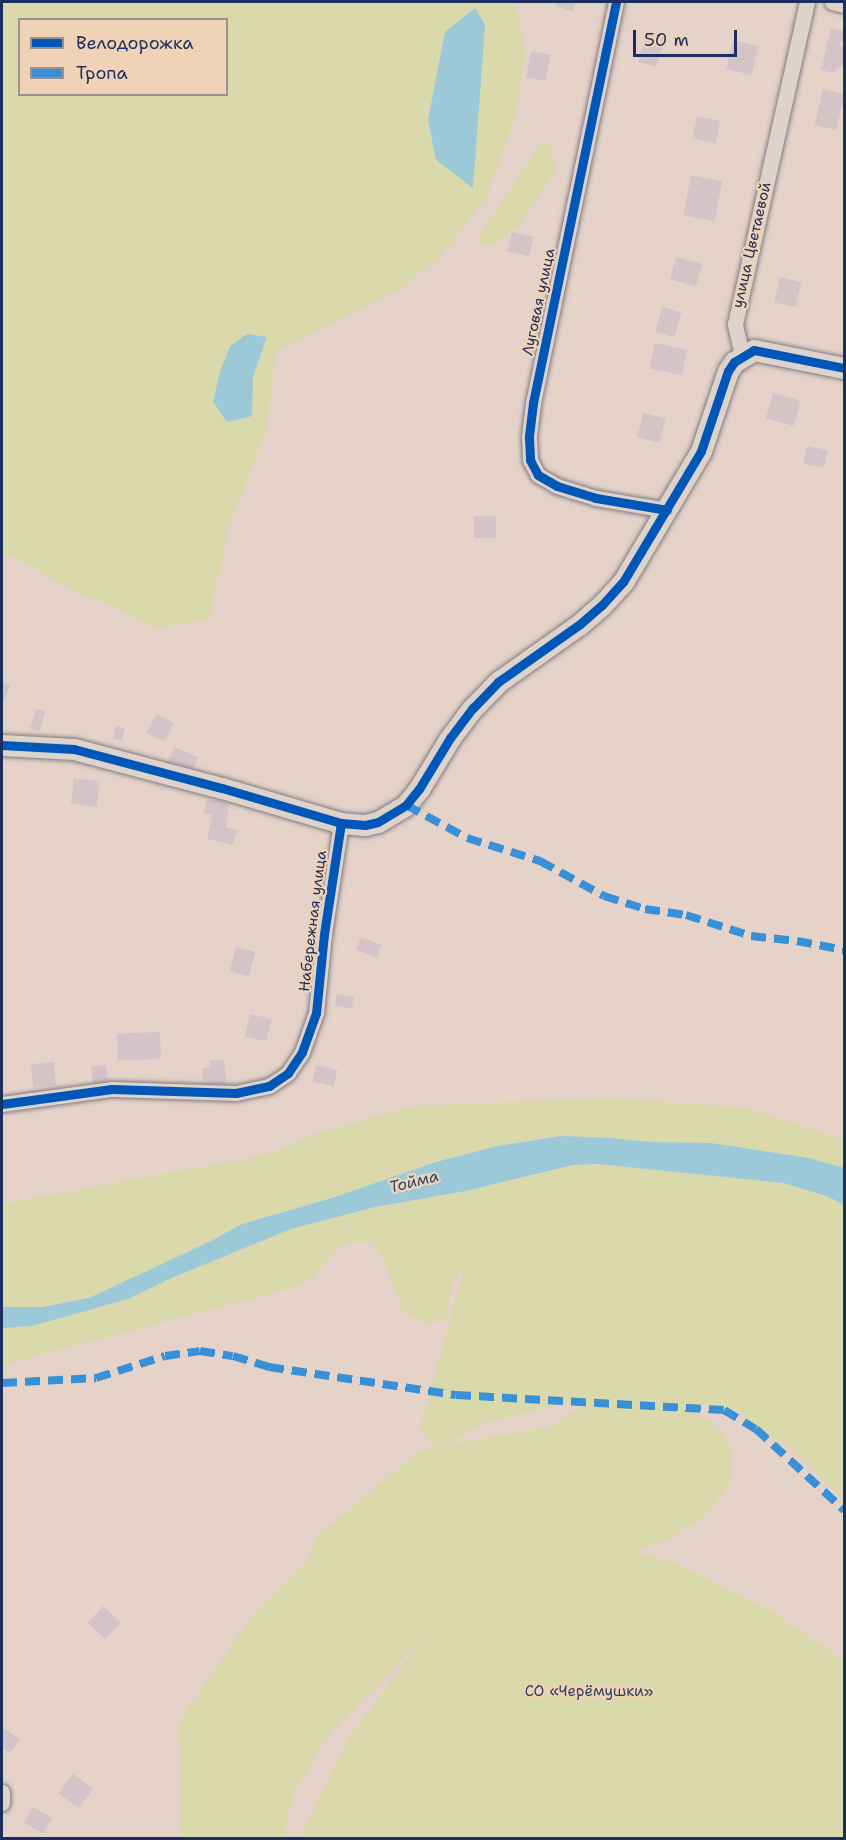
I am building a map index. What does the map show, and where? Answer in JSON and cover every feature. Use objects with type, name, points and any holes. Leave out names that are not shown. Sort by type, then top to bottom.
[{"type":"street","name":"Луговая улица","points":[[616,2],[533,403],[529,438],[530,460],[538,475],[557,486],[596,498],[667,510]]},
{"type":"street","name":"улица Цветаевой","points":[[742,355],[735,324],[807,2]]},
{"type":"street","points":[[832,2],[844,4]]},
{"type":"street","points":[[2,745],[74,750],[222,788],[341,823],[365,825],[378,822],[406,805],[419,789],[450,738],[498,682],[579,624],[616,590],[701,451],[728,371],[742,355],[754,350],[770,352],[844,368]]},
{"type":"street","name":"Набережная улица","points":[[2,1104],[112,1089],[236,1093],[269,1086],[288,1073],[302,1052],[316,1013],[324,934],[341,823]]},
{"type":"street","points":[[2,1792],[2,1803]]},
{"type":"green space","points":[[2,2],[514,2],[526,49],[516,115],[486,199],[443,253],[405,286],[276,351],[267,428],[229,527],[209,618],[160,628],[73,590],[2,551]]},
{"type":"green space","points":[[541,141],[550,144],[556,169],[543,191],[521,223],[491,247],[476,242]]},
{"type":"green space","points":[[613,1098],[746,1108],[844,1140],[844,1168],[809,1158],[711,1143],[649,1142],[561,1136],[532,1139],[436,1162],[332,1198],[242,1224],[211,1241],[89,1298],[42,1307],[2,1307],[2,1204],[265,1155],[315,1134],[412,1106]]},
{"type":"green space","name":"СО «Черёмушки»","points":[[598,1164],[783,1183],[827,1196],[844,1205],[844,1501],[799,1456],[738,1411],[722,1405],[699,1404],[695,1411],[719,1429],[731,1449],[732,1480],[707,1514],[670,1538],[636,1552],[677,1563],[771,1611],[844,1660],[844,1838],[300,1838],[349,1737],[426,1634],[324,1741],[293,1795],[283,1838],[182,1838],[178,1723],[253,1614],[309,1558],[317,1536],[417,1453],[436,1448],[420,1428],[465,1266],[454,1279],[445,1321],[425,1323],[400,1308],[398,1294],[379,1252],[368,1242],[351,1242],[337,1248],[313,1279],[295,1287],[2,1365],[2,1328],[32,1326],[128,1299],[174,1277],[291,1229],[375,1207],[466,1191],[573,1165]],"holes":[[[568,1403],[590,1403],[546,1428],[449,1444],[480,1424]]]},
{"type":"water","points":[[475,8],[485,25],[473,188],[436,160],[428,120],[445,32]]},
{"type":"water","points":[[247,334],[267,337],[253,377],[252,416],[227,422],[213,402],[220,371],[230,346]]},
{"type":"water","name":"Тойма","points":[[561,1136],[649,1142],[711,1143],[809,1158],[844,1168],[844,1205],[827,1196],[783,1183],[598,1164],[573,1165],[466,1191],[375,1207],[291,1229],[174,1277],[128,1299],[32,1326],[2,1328],[2,1307],[42,1307],[89,1298],[211,1241],[242,1224],[332,1198],[436,1162],[497,1146]]},
{"type":"building","points":[[557,2],[575,2],[573,11],[555,6]]},
{"type":"building","points":[[831,28],[844,31],[844,42],[840,41],[839,46],[844,47],[844,64],[833,73],[821,70]]},
{"type":"building","points":[[647,31],[665,36],[656,67],[638,62]]},
{"type":"building","points":[[733,40],[758,46],[752,75],[726,69]]},
{"type":"building","points":[[531,51],[551,55],[545,81],[526,78]]},
{"type":"building","points":[[823,89],[844,94],[836,130],[815,125]]},
{"type":"building","points":[[697,116],[720,121],[716,143],[692,138]]},
{"type":"building","points":[[691,175],[722,181],[715,221],[683,215]]},
{"type":"building","points":[[512,232],[533,237],[529,256],[508,251]]},
{"type":"building","points":[[676,257],[702,264],[696,286],[670,279]]},
{"type":"building","points":[[780,277],[801,282],[796,307],[774,302]]},
{"type":"building","points":[[662,307],[681,312],[675,337],[655,332]]},
{"type":"building","points":[[655,343],[687,350],[682,375],[650,368]]},
{"type":"building","points":[[773,393],[801,401],[794,426],[766,418]]},
{"type":"building","points":[[643,413],[665,418],[660,443],[637,437]]},
{"type":"building","points":[[807,446],[828,450],[824,468],[804,464]]},
{"type":"building","points":[[474,516],[496,516],[496,538],[474,538]]},
{"type":"building","points":[[2,682],[10,685],[2,707]]},
{"type":"building","points":[[36,709],[46,712],[40,731],[30,728]]},
{"type":"building","points":[[156,714],[174,723],[164,742],[146,733]]},
{"type":"building","points":[[116,726],[125,728],[122,741],[113,739]]},
{"type":"building","points":[[174,747],[198,757],[192,770],[169,760]]},
{"type":"building","points":[[74,778],[100,781],[97,807],[71,804]]},
{"type":"building","points":[[207,799],[229,804],[226,827],[237,830],[233,845],[207,839],[212,815],[203,813]]},
{"type":"building","points":[[361,937],[382,945],[377,958],[356,950]]},
{"type":"building","points":[[236,947],[255,952],[249,976],[230,971]]},
{"type":"building","points":[[337,994],[354,997],[352,1009],[335,1006]]},
{"type":"building","points":[[250,1014],[271,1019],[266,1041],[245,1036]]},
{"type":"building","points":[[160,1032],[161,1059],[118,1060],[117,1034]]},
{"type":"building","points":[[224,1059],[227,1086],[208,1088],[207,1079],[203,1080],[202,1068],[211,1067],[210,1061]]},
{"type":"building","points":[[54,1062],[56,1085],[33,1087],[31,1064]]},
{"type":"building","points":[[106,1065],[108,1084],[93,1085],[91,1067]]},
{"type":"building","points":[[316,1065],[337,1070],[334,1087],[312,1082]]},
{"type":"building","points":[[103,1606],[121,1622],[105,1639],[88,1623]]},
{"type":"building","points":[[2,1727],[20,1739],[10,1753],[2,1748]]},
{"type":"building","points":[[73,1774],[93,1789],[79,1808],[59,1793]]},
{"type":"building","points":[[33,1807],[52,1818],[43,1834],[24,1823]]},
{"type":"marked path","points":[[406,805],[467,838],[540,861],[604,896],[645,909],[686,915],[751,936],[797,941],[844,950]]},
{"type":"marked path","points":[[2,1383],[96,1378],[165,1356],[200,1351],[233,1356],[269,1367],[456,1395],[724,1410],[756,1429],[844,1510]]},
{"type":"cycle path","points":[[616,2],[533,403],[529,438],[530,460],[538,475],[557,486],[596,498],[667,510]]},
{"type":"cycle path","points":[[2,745],[74,749],[222,788],[341,823],[365,825],[378,822],[406,805],[419,789],[450,738],[473,708],[498,682],[580,624],[623,582],[701,451],[728,371],[734,362],[754,350],[844,368]]},
{"type":"cycle path","points":[[2,1104],[112,1089],[236,1093],[269,1086],[288,1073],[302,1052],[316,1013],[324,934],[341,823]]}]
